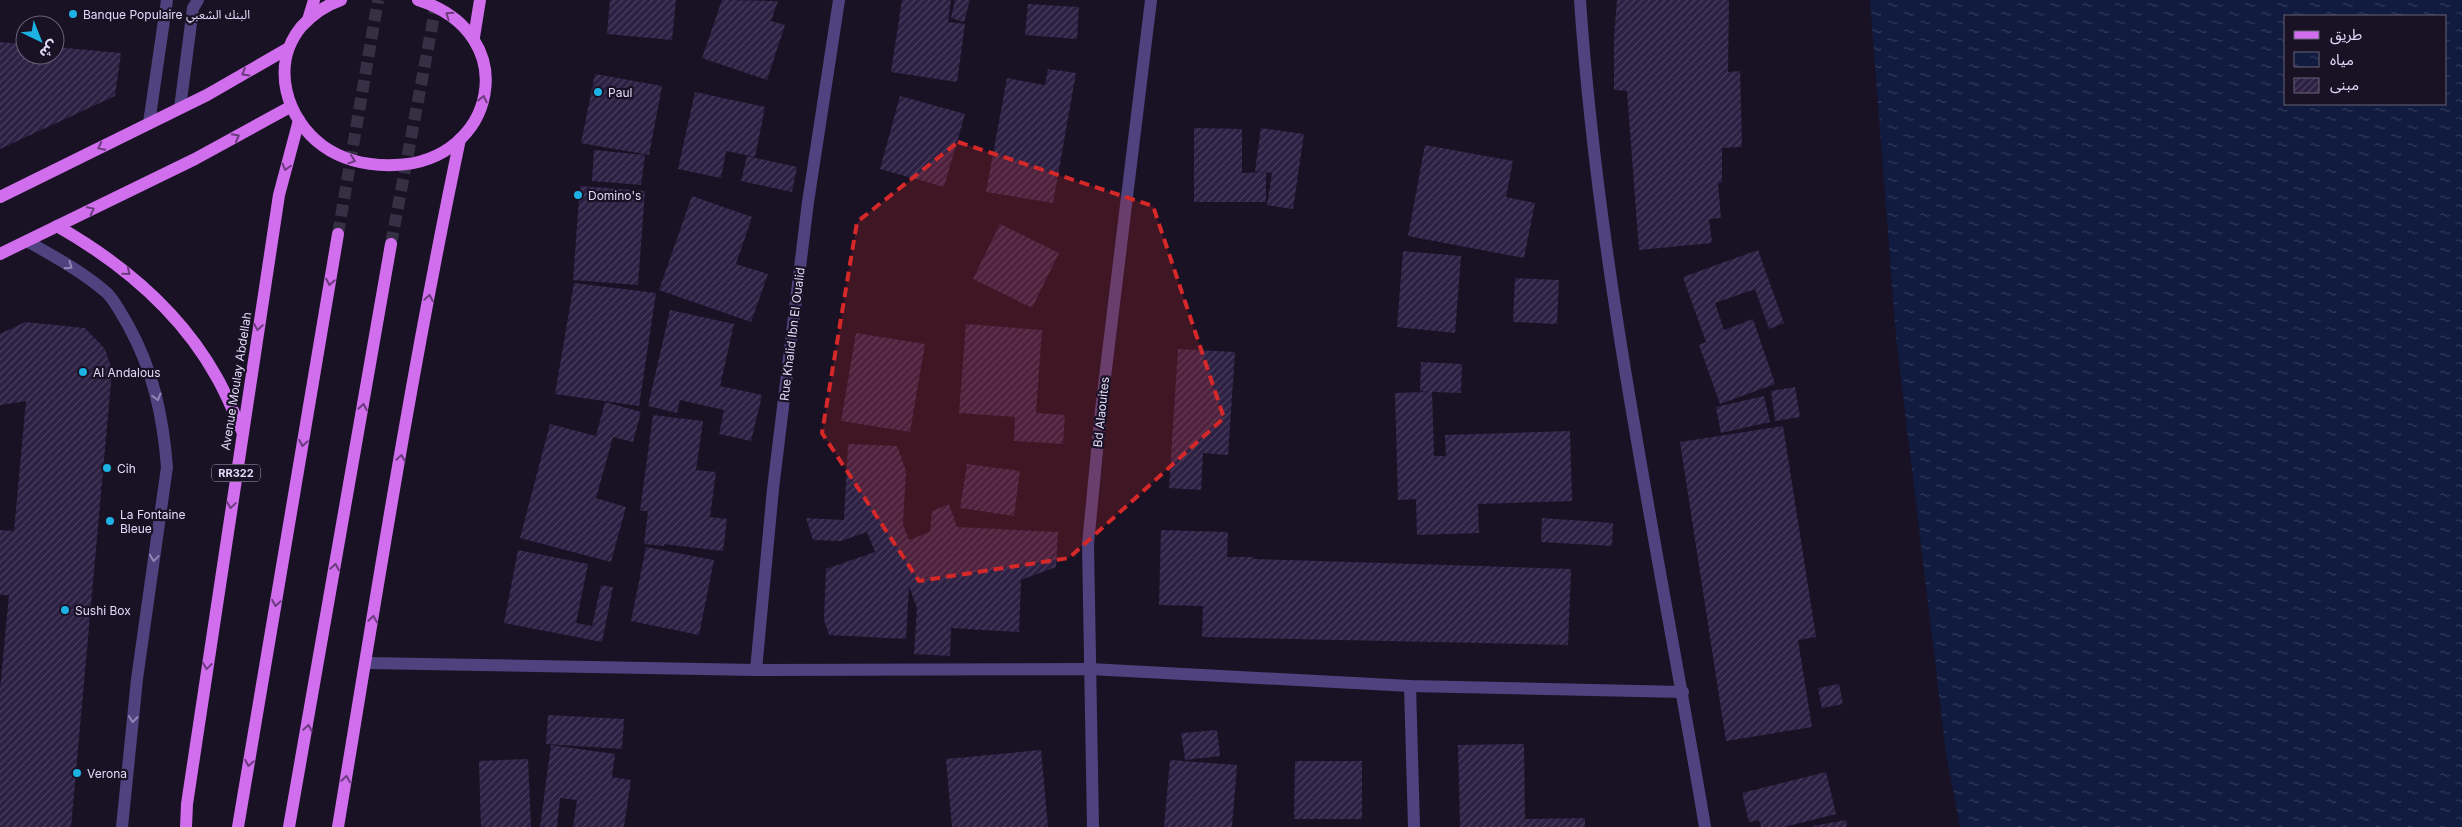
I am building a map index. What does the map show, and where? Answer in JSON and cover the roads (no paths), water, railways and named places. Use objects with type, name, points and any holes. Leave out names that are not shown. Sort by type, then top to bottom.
[{"type":"main road","points":[[308,20],[314,0]]},
{"type":"main road","points":[[342,0],[321,9],[308,20],[288,49],[284,78],[286,94],[290,107],[322,146],[355,161],[373,165],[397,165],[421,161],[443,151],[460,139],[474,124],[482,105],[486,88],[486,70],[482,53],[474,37],[461,23],[445,12],[418,0]]},
{"type":"main road","points":[[474,37],[480,0]]},
{"type":"main road","points":[[0,197],[149,124],[288,49]]},
{"type":"main road","points":[[0,254],[195,159],[290,107]]},
{"type":"main road","name":"Avenue Moulay Abdellah","points":[[186,827],[187,804],[279,195],[299,120]]},
{"type":"main road","points":[[338,827],[442,226],[460,139]]},
{"type":"main road","points":[[57,226],[127,271],[160,301],[181,324],[217,377],[242,431]]},
{"type":"main road","points":[[238,827],[338,234]]},
{"type":"main road","points":[[289,827],[391,244]]},
{"type":"street","points":[[149,124],[167,0]]},
{"type":"street","points":[[180,108],[193,8],[198,0]]},
{"type":"street","name":"Rue Khalid Ibn El Oualid","points":[[756,670],[773,489],[806,212],[839,0]]},
{"type":"street","name":"Bd Alaouites","points":[[1093,827],[1088,544],[1100,410],[1151,0]]},
{"type":"street","points":[[1580,0],[1584,68],[1605,235],[1659,566],[1683,692],[1705,827]]},
{"type":"street","points":[[27,241],[64,262],[108,294],[133,334],[148,367],[158,400],[164,433],[167,467],[137,679],[122,827]]},
{"type":"street","points":[[366,663],[756,670],[1090,669],[1410,686],[1683,692]]},
{"type":"street","points":[[1410,686],[1414,827]]},
{"type":"water","points":[[1870,0],[2462,0],[2462,827],[1960,827],[1946,753],[1896,337]]},
{"type":"tunnel","points":[[338,234],[378,0]]},
{"type":"tunnel","points":[[391,244],[437,0]]},
{"type":"place","name":"Banque Populaire البنك الشعبي","points":[[73,14]]},
{"type":"place","name":"Paul","points":[[598,92]]},
{"type":"place","name":"Domino's","points":[[578,195]]},
{"type":"place","name":"Al Andalous","points":[[83,372]]},
{"type":"place","name":"Cih","points":[[107,468]]},
{"type":"place","name":"La Fontaine Bleue","points":[[110,521]]},
{"type":"place","name":"Sushi Box","points":[[65,610]]},
{"type":"place","name":"Verona","points":[[77,773]]}]
